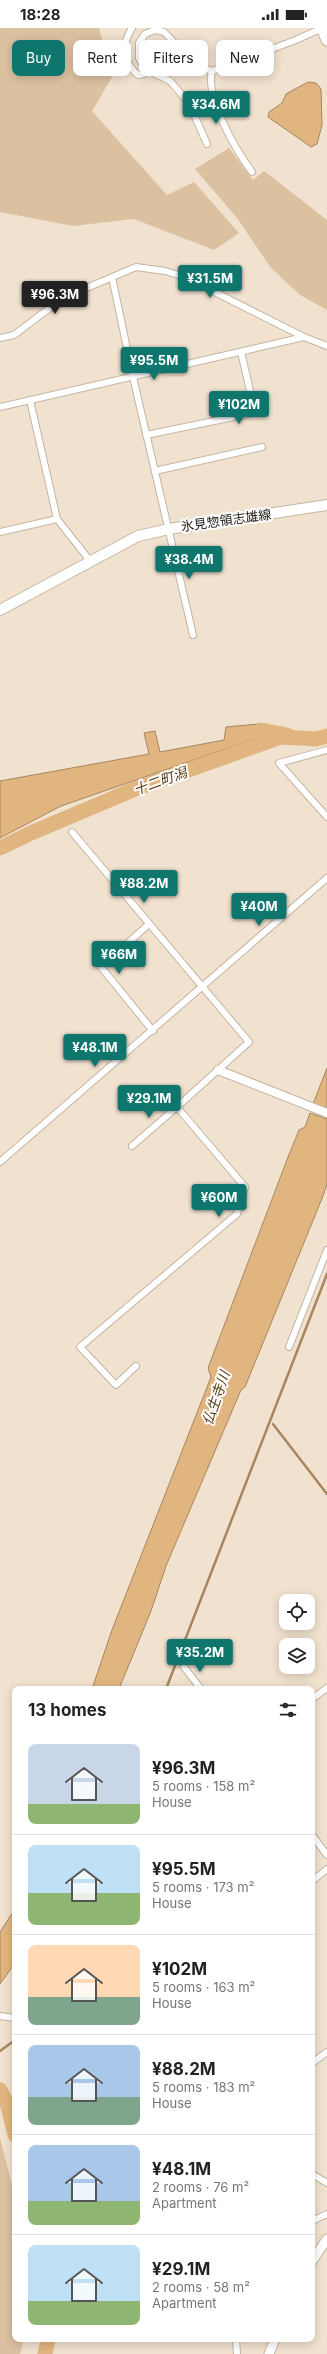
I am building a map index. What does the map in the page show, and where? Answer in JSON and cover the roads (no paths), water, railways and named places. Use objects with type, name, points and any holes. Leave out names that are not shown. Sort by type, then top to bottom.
[{"type":"highway","points":[[322,28],[327,40]]},
{"type":"main road","name":"氷見惣領志雄線","points":[[0,610],[138,536],[169,529],[327,505]]},
{"type":"main road","points":[[315,2257],[327,2239]]},
{"type":"main road","points":[[269,2354],[274,2342]]},
{"type":"street","points":[[132,28],[126,37],[124,56],[130,68],[139,75]]},
{"type":"street","points":[[208,70],[212,71],[296,40],[322,28]]},
{"type":"street","points":[[141,40],[145,34],[155,30],[164,32],[172,40]]},
{"type":"street","points":[[212,71],[209,81],[215,99],[232,140],[252,172]]},
{"type":"street","points":[[160,76],[170,81],[189,104],[206,144]]},
{"type":"street","points":[[0,338],[14,335],[62,298],[136,267],[165,271],[185,277],[304,338],[327,346]]},
{"type":"street","points":[[112,278],[146,435],[193,635]]},
{"type":"street","points":[[0,407],[304,338]]},
{"type":"street","points":[[146,435],[253,413],[254,408],[241,352]]},
{"type":"street","points":[[30,400],[57,519],[91,562]]},
{"type":"street","points":[[155,471],[262,447]]},
{"type":"street","points":[[0,532],[57,519]]},
{"type":"street","points":[[327,750],[279,763],[327,817]]},
{"type":"street","points":[[72,832],[249,1042],[132,1146]]},
{"type":"street","points":[[0,1162],[203,988],[327,878]]},
{"type":"street","points":[[149,924],[101,967],[153,1031]]},
{"type":"street","points":[[218,1070],[327,1114]]},
{"type":"street","points":[[136,1366],[116,1384],[80,1347],[237,1214],[245,1187],[177,1107]]},
{"type":"street","points":[[289,1347],[327,1250]]},
{"type":"street","points":[[184,1667],[199,1686]]},
{"type":"street","points":[[315,1697],[327,1688]]},
{"type":"street","points":[[315,1839],[327,1855]]},
{"type":"street","points":[[315,1879],[327,1869]]},
{"type":"street","points":[[0,2016],[12,2018]]},
{"type":"street","points":[[315,2061],[327,2052]]},
{"type":"street","points":[[315,2176],[327,2184]]},
{"type":"street","points":[[315,2220],[327,2214]]},
{"type":"street","points":[[236,2342],[237,2354]]},
{"type":"water","points":[[308,82],[316,83],[321,89],[322,125],[317,144],[311,147],[268,117],[269,112],[282,103],[286,94]]},
{"type":"water","name":"十二町潟","points":[[259,724],[263,736],[61,806],[0,838],[0,781],[149,754],[144,733],[155,731],[160,752],[224,740],[226,727]]},
{"type":"water","points":[[327,1068],[327,1109],[313,1104]]},
{"type":"water","name":"仏生寺川","points":[[310,1113],[327,1119],[327,1184],[323,1196],[245,1387],[241,1390],[166,1566],[151,1611],[120,1686],[93,1686],[112,1630],[211,1377],[208,1368],[288,1157],[299,1130],[305,1127]]},
{"type":"water","points":[[12,1914],[12,1967],[0,1984],[0,1932]]},
{"type":"waterway","points":[[261,730],[287,735]]},
{"type":"waterway","name":"十二町潟","points":[[0,848],[31,833],[135,789],[281,737],[316,739],[327,736]]},
{"type":"waterway","points":[[167,1686],[327,1274]]},
{"type":"waterway","points":[[273,1424],[327,1494]]},
{"type":"waterway","points":[[0,2051],[12,2042]]},
{"type":"waterway","points":[[0,2090],[7,2103],[12,2123]]},
{"type":"waterway","points":[[45,2354],[47,2342]]}]
